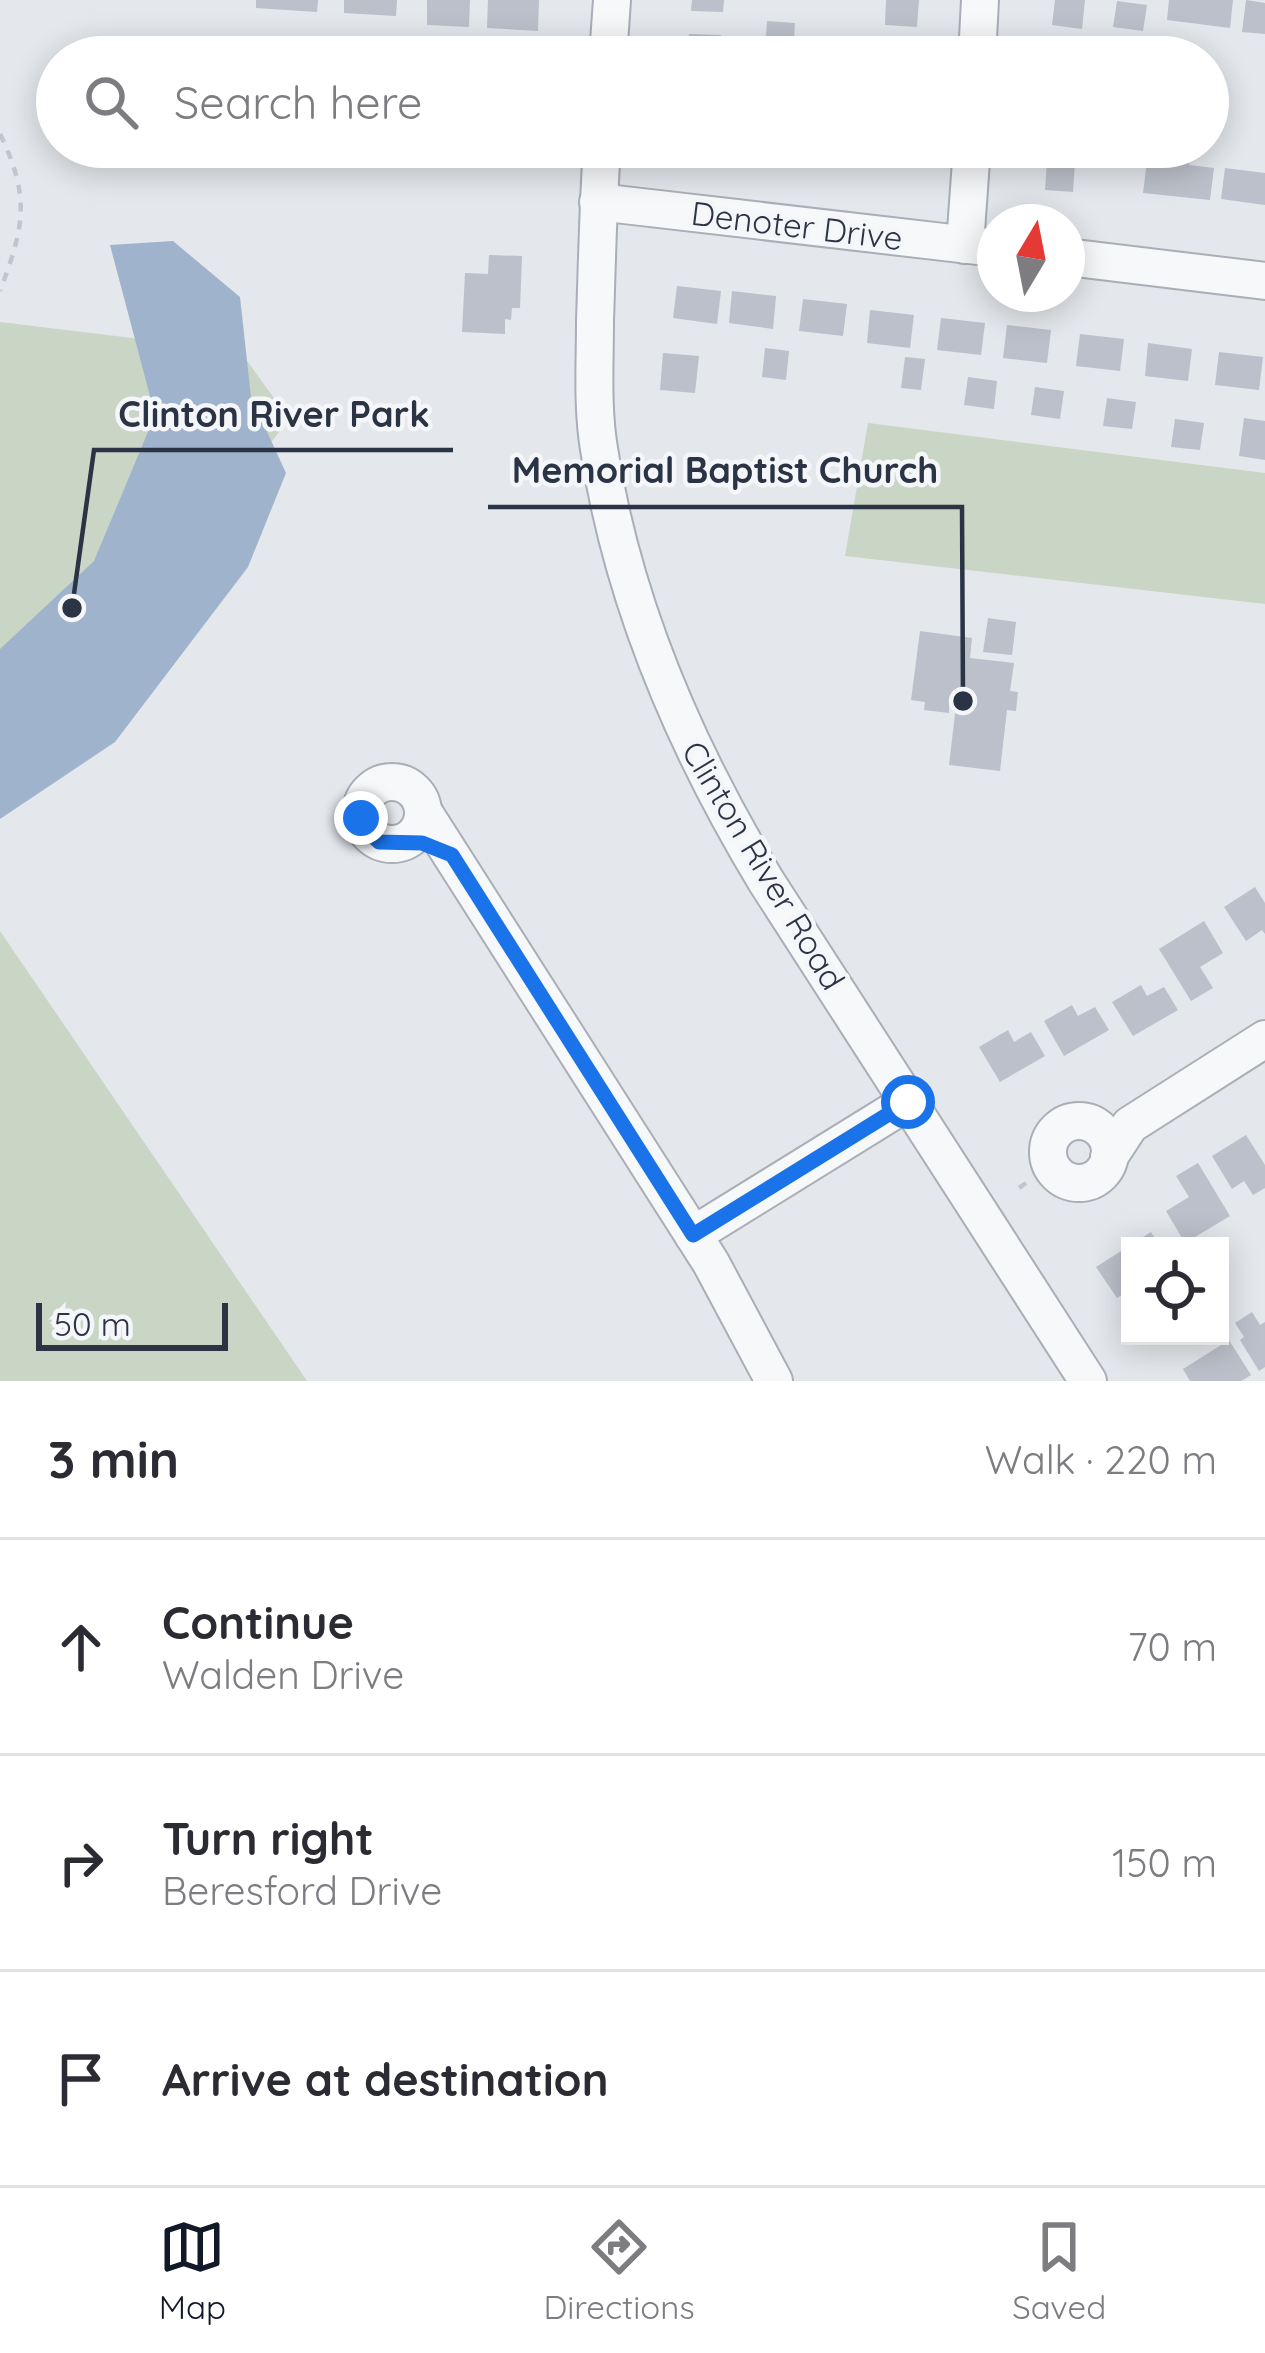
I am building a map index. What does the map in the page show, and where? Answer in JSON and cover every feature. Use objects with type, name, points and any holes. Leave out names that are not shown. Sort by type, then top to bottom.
[{"type":"street","points":[[609,36],[612,0]]},
{"type":"street","points":[[978,36],[980,0]]},
{"type":"street","name":"Clinton River Road","points":[[600,168],[594,385],[599,448],[626,571],[686,735],[728,818],[1088,1381]]},
{"type":"street","points":[[974,168],[977,210]]},
{"type":"street","name":"Denoter Drive","points":[[598,202],[977,247]]},
{"type":"street","points":[[1085,259],[1265,281]]},
{"type":"street","points":[[452,855],[422,843],[379,842],[364,828],[364,798],[378,784],[398,782],[415,792],[693,1235],[774,1381]]},
{"type":"street","points":[[400,843],[417,831],[423,811]]},
{"type":"street","points":[[1130,1125],[1071,1122],[1054,1133],[1048,1151],[1054,1170],[1070,1181],[1090,1180],[1106,1167],[1130,1125],[1265,1039]]},
{"type":"street","points":[[693,1235],[908,1102]]},
{"type":"street","points":[[1091,1123],[1106,1138],[1109,1157]]},
{"type":"path","points":[[0,134],[20,187],[22,232],[0,290]]},
{"type":"green space","points":[[0,322],[240,351],[289,419],[0,796]]},
{"type":"green space","points":[[868,423],[1265,473],[1265,604],[845,556]]},
{"type":"green space","points":[[0,931],[307,1381],[0,1381]]},
{"type":"water","points":[[173,241],[240,297],[251,397],[286,473],[248,567],[115,742],[0,819],[0,649],[94,561],[155,415],[110,245]]},
{"type":"building","points":[[256,0],[318,0],[317,12],[256,8]]},
{"type":"building","points":[[344,0],[397,0],[396,16],[344,13]]},
{"type":"building","points":[[427,0],[470,0],[469,27],[427,25]]},
{"type":"building","points":[[488,0],[539,0],[538,31],[487,28]]},
{"type":"building","points":[[692,0],[724,0],[723,12],[691,11]]},
{"type":"building","points":[[886,0],[919,0],[917,27],[885,25]]},
{"type":"building","points":[[1055,0],[1085,0],[1082,29],[1052,25]]},
{"type":"building","points":[[1169,0],[1233,0],[1230,28],[1167,20]]},
{"type":"building","points":[[1246,0],[1265,3],[1265,34],[1242,32]]},
{"type":"building","points":[[1117,1],[1147,5],[1143,31],[1113,27]]},
{"type":"building","points":[[767,21],[795,23],[794,36],[766,36]]},
{"type":"building","points":[[1047,168],[1075,168],[1073,192],[1045,190]]},
{"type":"building","points":[[1146,168],[1214,168],[1210,200],[1143,193]]},
{"type":"building","points":[[1225,168],[1265,173],[1265,205],[1221,199]]},
{"type":"building","points":[[489,255],[522,256],[520,308],[512,308],[511,320],[505,319],[505,334],[462,332],[465,273],[488,274]]},
{"type":"building","points":[[677,286],[721,291],[717,324],[673,318]]},
{"type":"building","points":[[732,291],[776,296],[773,329],[729,323]]},
{"type":"building","points":[[803,299],[847,304],[843,336],[799,331]]},
{"type":"building","points":[[870,310],[914,315],[910,348],[867,343]]},
{"type":"building","points":[[941,318],[985,323],[981,355],[937,350]]},
{"type":"building","points":[[1007,325],[1051,330],[1047,363],[1003,358]]},
{"type":"building","points":[[1080,334],[1124,339],[1120,371],[1076,366]]},
{"type":"building","points":[[1148,343],[1192,349],[1188,381],[1145,376]]},
{"type":"building","points":[[765,348],[789,351],[786,380],[762,377]]},
{"type":"building","points":[[1219,352],[1263,357],[1259,390],[1215,385]]},
{"type":"building","points":[[663,353],[699,356],[695,393],[660,390]]},
{"type":"building","points":[[905,357],[925,359],[921,390],[901,388]]},
{"type":"building","points":[[968,377],[997,381],[994,409],[964,405]]},
{"type":"building","points":[[1035,387],[1064,391],[1060,419],[1031,415]]},
{"type":"building","points":[[1107,398],[1136,402],[1132,429],[1103,426]]},
{"type":"building","points":[[1244,418],[1265,421],[1265,460],[1239,456]]},
{"type":"building","points":[[1175,419],[1204,423],[1200,450],[1171,447]]},
{"type":"building","points":[[988,618],[1016,622],[1012,655],[983,652]]},
{"type":"building","points":[[920,631],[972,638],[970,658],[1014,663],[1010,691],[1018,692],[1016,711],[1007,710],[1000,771],[949,765],[956,706],[949,705],[949,713],[924,710],[925,702],[911,700]]},
{"type":"building","points":[[1255,887],[1265,903],[1265,934],[1262,930],[1246,941],[1224,907]]},
{"type":"building","points":[[1204,921],[1223,953],[1200,967],[1213,988],[1191,1001],[1159,949]]},
{"type":"building","points":[[1141,985],[1147,996],[1164,987],[1178,1010],[1133,1036],[1112,1002]]},
{"type":"building","points":[[1072,1005],[1078,1016],[1095,1007],[1109,1030],[1064,1056],[1044,1021]]},
{"type":"building","points":[[1008,1030],[1014,1042],[1031,1032],[1045,1056],[1000,1082],[979,1047]]},
{"type":"building","points":[[1246,1135],[1265,1165],[1265,1188],[1253,1195],[1244,1181],[1232,1189],[1212,1156]]},
{"type":"building","points":[[1198,1163],[1230,1216],[1195,1237],[1181,1237],[1166,1211],[1189,1197],[1176,1176]]},
{"type":"building","points":[[1121,1251],[1121,1296],[1117,1298],[1096,1267]]},
{"type":"building","points":[[1252,1312],[1260,1325],[1265,1322],[1265,1367],[1259,1371],[1235,1323]]},
{"type":"building","points":[[1229,1340],[1251,1375],[1241,1381],[1190,1381],[1183,1369],[1221,1345],[1229,1345]]},
{"type":"place","name":"Clinton River Park","points":[[72,608]]},
{"type":"place","name":"Memorial Baptist Church","points":[[963,701]]},
{"type":"route","points":[[361,818],[379,842],[422,843],[452,855],[693,1235],[908,1102]]}]
